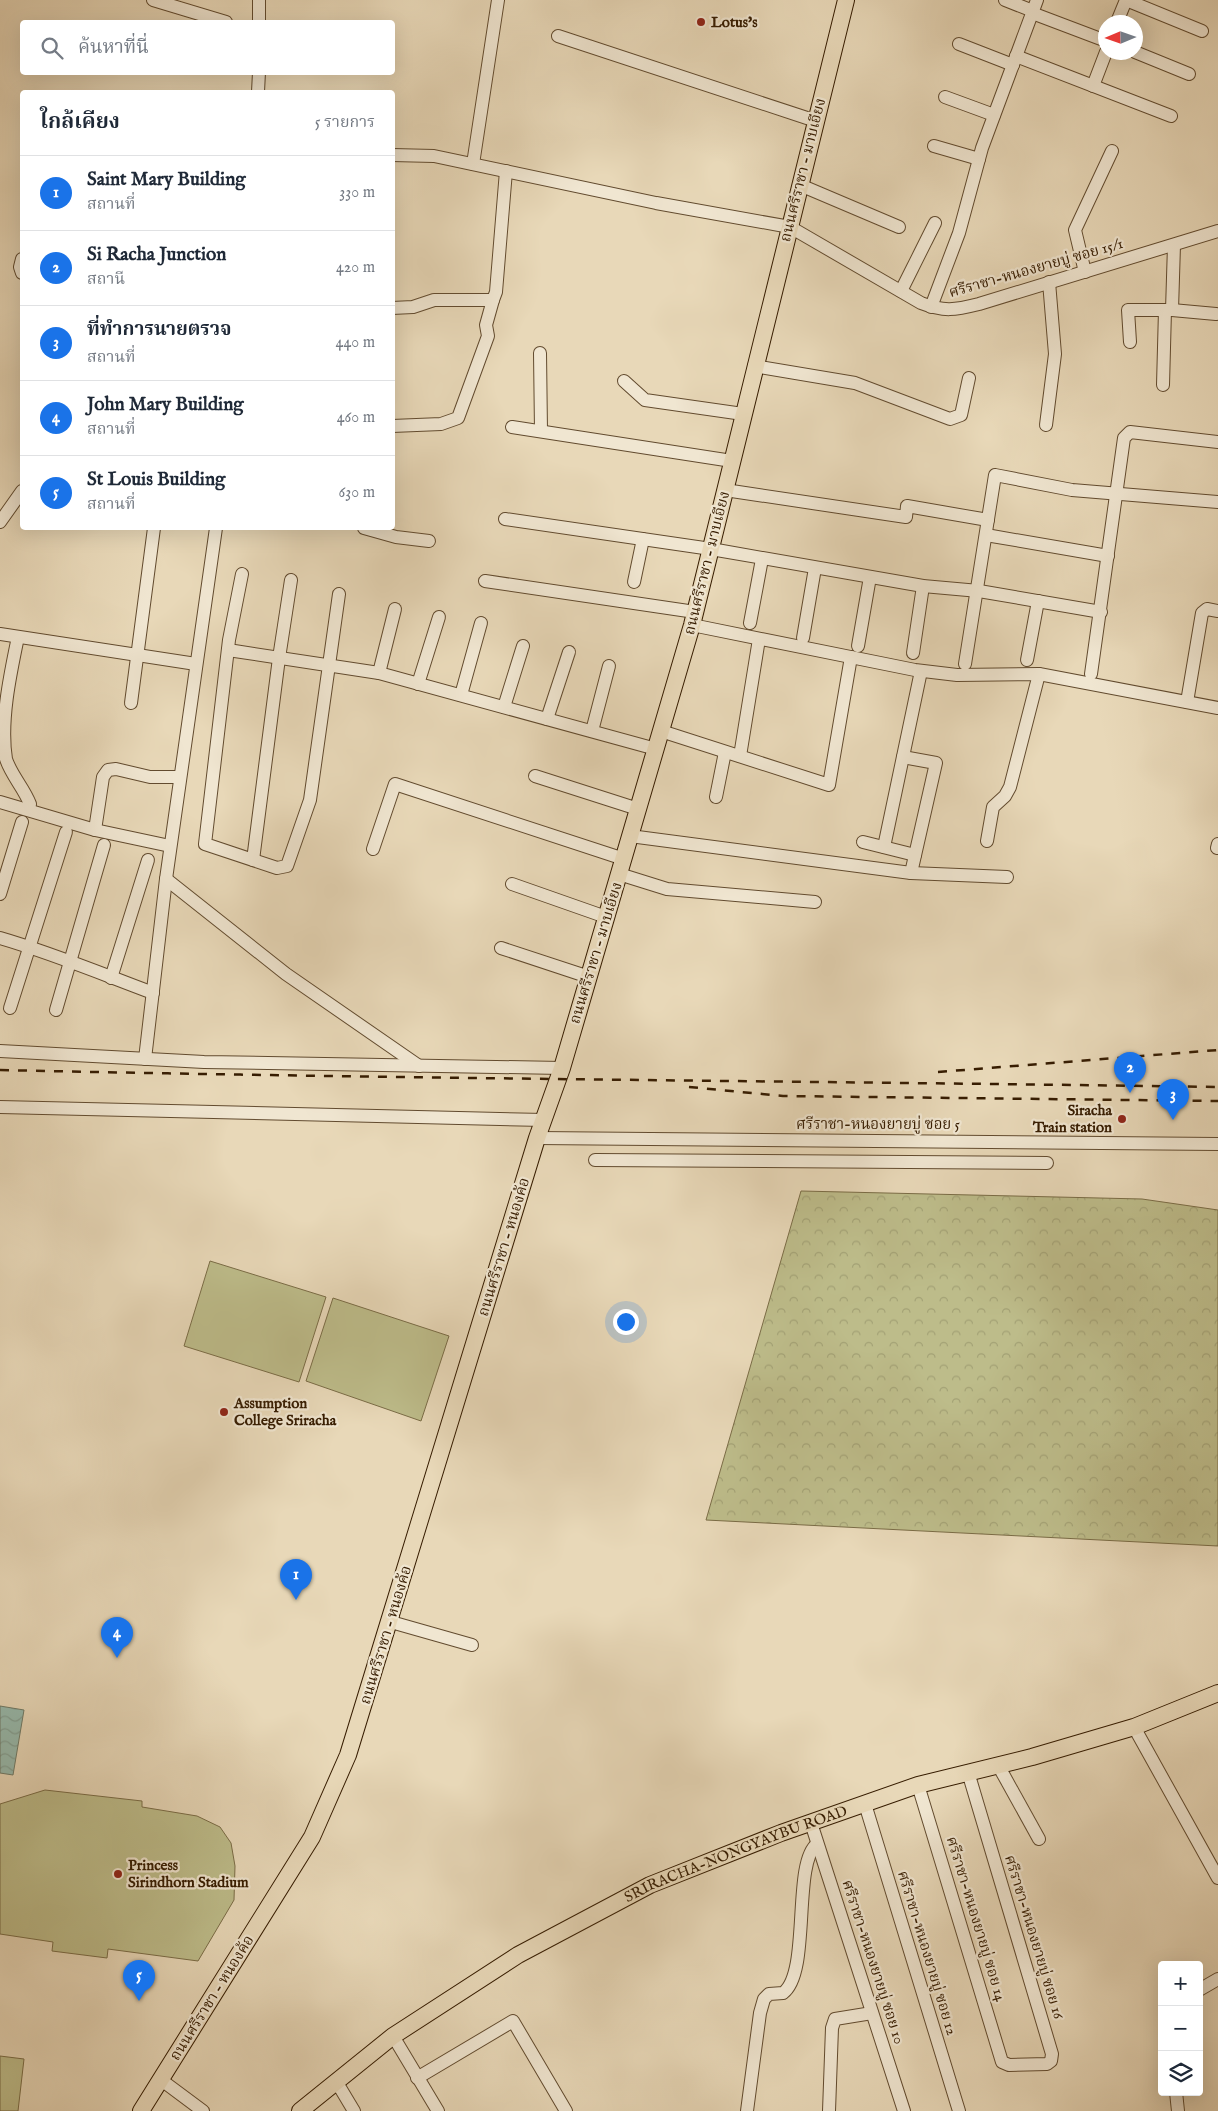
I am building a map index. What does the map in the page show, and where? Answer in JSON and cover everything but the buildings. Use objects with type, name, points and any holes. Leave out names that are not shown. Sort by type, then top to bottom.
[{"type":"main road","name":"ถนนศรีราชา - มาบเอียง","points":[[544,1120],[562,1068],[693,618],[846,0]]},
{"type":"main road","name":"ถนนศรีราชา - หนองค้อ","points":[[141,2111],[312,1837],[348,1756],[391,1622],[544,1120]]},
{"type":"main road","name":"SRIRACHA-NONGYAYBU ROAD","points":[[300,2111],[341,2076],[393,2036],[518,1955],[650,1885],[811,1823],[918,1786],[1134,1727],[1218,1693]]},
{"type":"street","points":[[153,0],[219,20]]},
{"type":"street","points":[[259,0],[259,20]]},
{"type":"street","points":[[473,164],[498,0]]},
{"type":"street","points":[[1005,0],[1034,8],[1098,37]]},
{"type":"street","points":[[1120,15],[1126,0],[1202,31]]},
{"type":"street","points":[[930,307],[959,233],[979,159],[1034,8]]},
{"type":"street","points":[[558,36],[816,121]]},
{"type":"street","points":[[959,44],[1092,86],[1171,116]]},
{"type":"street","points":[[1143,55],[1189,74]]},
{"type":"street","points":[[1092,86],[1103,60]]},
{"type":"street","points":[[258,90],[259,75]]},
{"type":"street","points":[[945,97],[994,115]]},
{"type":"street","points":[[934,146],[979,159]]},
{"type":"street","points":[[1085,272],[1075,230],[1112,151]]},
{"type":"street","name":"ศรีราชา-หนองยายบู่ ซอย 15/1","points":[[395,155],[434,156],[656,203],[790,227],[901,291],[938,310],[955,310],[1218,231]]},
{"type":"street","points":[[395,426],[441,424],[458,418],[488,336],[486,325],[496,292],[506,171]]},
{"type":"street","points":[[800,185],[899,227]]},
{"type":"street","points":[[901,291],[935,223]]},
{"type":"street","points":[[1163,385],[1174,245]]},
{"type":"street","points":[[1046,425],[1055,354],[1049,282]]},
{"type":"street","points":[[395,308],[413,307],[434,300],[493,300]]},
{"type":"street","points":[[1130,342],[1128,310],[1168,310],[1216,314]]},
{"type":"street","points":[[540,353],[541,431]]},
{"type":"street","points":[[754,366],[855,383],[950,419],[961,415],[969,378]]},
{"type":"street","points":[[624,381],[645,400],[743,414]]},
{"type":"street","points":[[512,427],[732,461]]},
{"type":"street","points":[[1091,674],[1124,438],[1130,432],[1218,442]]},
{"type":"street","points":[[965,664],[979,591],[995,475],[1072,490],[1218,502]]},
{"type":"street","points":[[725,490],[906,517],[907,506],[988,520]]},
{"type":"street","points":[[0,522],[20,494]]},
{"type":"street","points":[[505,519],[711,549],[923,586],[979,591],[1101,612]]},
{"type":"street","points":[[131,704],[154,530]]},
{"type":"street","points":[[145,1059],[179,778],[216,530]]},
{"type":"street","points":[[371,530],[396,537],[429,541]]},
{"type":"street","points":[[986,535],[1108,556]]},
{"type":"street","points":[[634,582],[643,539]]},
{"type":"street","points":[[750,623],[762,559]]},
{"type":"street","points":[[803,638],[816,568]]},
{"type":"street","points":[[242,574],[228,650],[205,844],[277,868],[287,866],[310,800],[339,594]]},
{"type":"street","points":[[858,646],[870,577]]},
{"type":"street","points":[[254,860],[279,658],[291,580]]},
{"type":"street","points":[[485,581],[693,618],[759,638],[921,671],[957,675],[1039,674],[1218,708]]},
{"type":"street","points":[[912,653],[923,586]]},
{"type":"street","points":[[1027,660],[1038,602]]},
{"type":"street","points":[[379,673],[396,609]]},
{"type":"street","points":[[1187,702],[1202,613],[1207,609],[1218,611]]},
{"type":"street","points":[[418,684],[439,617]]},
{"type":"street","points":[[462,695],[481,623]]},
{"type":"street","points":[[0,634],[196,664]]},
{"type":"street","points":[[0,894],[30,804],[6,761],[2,741],[2,708],[18,637]]},
{"type":"street","points":[[740,756],[759,638]]},
{"type":"street","points":[[504,707],[523,646]]},
{"type":"street","points":[[228,650],[379,673],[656,749]]},
{"type":"street","points":[[547,719],[569,652]]},
{"type":"street","points":[[661,731],[829,785],[851,657]]},
{"type":"street","points":[[592,731],[609,666]]},
{"type":"street","points":[[884,847],[921,671]]},
{"type":"street","points":[[987,841],[993,807],[1006,796],[1010,787],[1039,674]]},
{"type":"street","points":[[716,797],[725,752]]},
{"type":"street","points":[[903,757],[936,763],[911,872]]},
{"type":"street","points":[[95,830],[103,777],[108,770],[116,769],[150,777],[179,778]]},
{"type":"street","points":[[535,776],[638,809]]},
{"type":"street","points":[[374,849],[395,784],[621,866],[667,889],[815,902]]},
{"type":"street","points":[[0,802],[26,816],[170,846]]},
{"type":"street","points":[[10,1008],[66,832]]},
{"type":"street","points":[[630,836],[911,872],[1007,877]]},
{"type":"street","points":[[864,842],[915,854]]},
{"type":"street","points":[[56,1010],[73,959],[104,845]]},
{"type":"street","points":[[113,974],[148,860]]},
{"type":"street","points":[[166,879],[286,974],[419,1066]]},
{"type":"street","points":[[512,884],[606,917]]},
{"type":"street","points":[[0,938],[73,959],[153,989]]},
{"type":"street","points":[[501,948],[588,977]]},
{"type":"street","points":[[0,1051],[145,1059],[562,1068]]},
{"type":"street","points":[[0,1107],[544,1120]]},
{"type":"street","name":"ศรีราชา-หนองยายบู่ ซอย 5","points":[[537,1138],[1218,1144]]},
{"type":"street","points":[[738,1160],[739,1139]]},
{"type":"street","points":[[595,1160],[1047,1162]]},
{"type":"street","points":[[391,1622],[472,1645]]},
{"type":"street","points":[[1134,1727],[1218,1878]]},
{"type":"street","points":[[998,1765],[1038,1838]]},
{"type":"street","name":"ศรีราชา-หนองยายบู่ ซอย 16","points":[[968,1772],[1052,2057],[1051,2063],[1047,2064],[1009,2065],[1002,2062]]},
{"type":"street","name":"ศรีราชา-หนองยายบู่ ซอย 14","points":[[918,1786],[1002,2062]]},
{"type":"street","name":"ศรีราชา-หนองยายบู่ ซอย 12","points":[[865,1804],[958,2111]]},
{"type":"street","name":"ศรีราชา-หนองยายบู่ ซอย 10","points":[[811,1823],[904,2111]]},
{"type":"street","points":[[747,2111],[760,2013],[764,1999],[769,1994],[783,1993],[792,1982],[797,1957],[807,1863],[817,1844]]},
{"type":"street","points":[[1203,1988],[1218,1980]]},
{"type":"street","points":[[829,2111],[832,2028],[835,2019],[872,2013]]},
{"type":"street","points":[[417,2078],[513,2021],[566,2111]]},
{"type":"street","points":[[393,2036],[438,2111]]},
{"type":"street","points":[[341,2076],[354,2111]]},
{"type":"street","points":[[160,2079],[203,2111]]},
{"type":"street","points":[[1176,2096],[1178,2111]]},
{"type":"green space","points":[[801,1191],[1142,1199],[1218,1210],[1218,1546],[706,1520]]},
{"type":"green space","points":[[210,1261],[326,1297],[299,1382],[184,1346]]},
{"type":"green space","points":[[333,1298],[449,1336],[421,1421],[306,1381]]},
{"type":"green space","name":"Princess Sirindhorn Stadium","points":[[45,1790],[142,1801],[142,1807],[197,1816],[220,1827],[231,1843],[235,1866],[234,1900],[198,1961],[108,1949],[107,1958],[52,1951],[53,1942],[0,1934],[0,1804]]},
{"type":"green space","points":[[0,2056],[24,2059],[18,2111],[0,2111]]},
{"type":"water","points":[[0,1706],[24,1710],[13,1775],[0,1773]]},
{"type":"railway","points":[[938,1072],[1218,1050]]},
{"type":"railway","points":[[0,1070],[457,1078],[1218,1087]]},
{"type":"railway","points":[[689,1087],[783,1096],[1218,1101]]},
{"type":"place","name":"Lotus's","points":[[701,22]]},
{"type":"place","name":"Si Racha Junction","points":[[1130,1093]]},
{"type":"place","name":"Siracha Train station","points":[[1122,1119]]},
{"type":"place","name":"ที่ทำการนายตรวจ","points":[[1173,1120]]},
{"type":"place","name":"Assumption College Sriracha","points":[[224,1412]]},
{"type":"place","name":"Saint Mary Building","points":[[296,1600]]},
{"type":"place","name":"John Mary Building","points":[[117,1658]]},
{"type":"place","name":"Princess Sirindhorn Stadium","points":[[118,1874]]},
{"type":"place","name":"St Louis Building","points":[[139,2001]]}]
